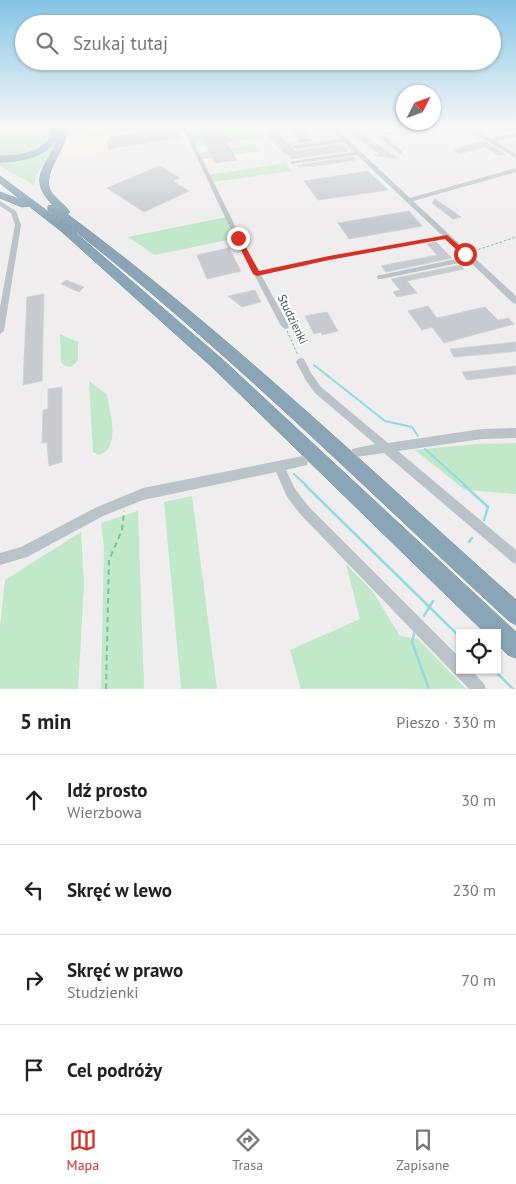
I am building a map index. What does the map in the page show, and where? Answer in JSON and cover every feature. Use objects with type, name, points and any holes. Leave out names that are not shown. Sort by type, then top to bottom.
[{"type":"highway","points":[[53,158],[44,173],[43,182],[47,192],[71,227]]},
{"type":"highway","points":[[0,170],[199,326],[516,614]]},
{"type":"highway","points":[[0,179],[71,227],[516,647]]},
{"type":"highway","points":[[0,195],[71,227]]},
{"type":"street","name":"Studzienki","points":[[200,158],[285,326]]},
{"type":"street","points":[[293,162],[324,158]]},
{"type":"street","points":[[363,158],[516,301]]},
{"type":"street","points":[[408,200],[516,170]]},
{"type":"street","points":[[0,203],[14,212],[18,225],[0,331]]},
{"type":"street","points":[[381,277],[467,256]]},
{"type":"street","points":[[301,362],[318,390],[516,558]]},
{"type":"street","points":[[356,452],[386,446],[482,434],[516,434]]},
{"type":"street","points":[[0,559],[23,553],[99,512],[143,494],[303,461]]},
{"type":"street","points":[[279,466],[291,493],[305,511],[456,666]]},
{"type":"street","points":[[464,674],[479,689]]},
{"type":"path","points":[[257,274],[329,258],[447,236]]},
{"type":"path","points":[[467,256],[516,237]]},
{"type":"path","name":"Studzienki","points":[[285,326],[301,362]]},
{"type":"path","points":[[106,689],[109,560],[114,545],[125,526],[125,519]]},
{"type":"shaded area","points":[[211,158],[259,158],[208,166],[205,159]]},
{"type":"green space","points":[[9,158],[49,158],[36,177],[34,185],[0,166],[0,160]]},
{"type":"green space","points":[[286,163],[292,171],[213,182],[208,175]]},
{"type":"green space","points":[[227,217],[237,238],[155,255],[128,237]]},
{"type":"green space","points":[[60,334],[78,342],[78,360],[71,367],[65,366],[61,362]]},
{"type":"green space","points":[[89,381],[107,395],[112,420],[110,446],[99,455],[93,452]]},
{"type":"green space","points":[[516,443],[516,494],[465,490],[415,450],[477,444]]},
{"type":"green space","points":[[192,496],[217,689],[181,689],[164,502]]},
{"type":"green space","points":[[138,511],[144,689],[101,689],[104,547],[101,523]]},
{"type":"green space","points":[[81,532],[84,585],[78,689],[0,689],[0,626],[5,580]]},
{"type":"green space","points":[[346,564],[373,592],[400,636],[418,639],[466,689],[301,689],[290,650],[360,619]]},
{"type":"building","points":[[213,158],[236,158],[237,160],[215,163]]},
{"type":"building","points":[[345,158],[354,158],[355,160],[316,166],[298,167],[297,165]]},
{"type":"building","points":[[159,166],[180,178],[173,181],[189,191],[144,212],[107,188]]},
{"type":"building","points":[[368,171],[388,190],[318,200],[304,181]]},
{"type":"building","points":[[435,199],[461,217],[453,219],[432,203]]},
{"type":"building","points":[[409,211],[422,226],[349,239],[338,223]]},
{"type":"building","points":[[436,242],[452,258],[386,272],[381,266],[437,255],[427,244]]},
{"type":"building","points":[[229,248],[241,271],[207,279],[197,255]]},
{"type":"building","points":[[460,265],[464,269],[407,281],[417,293],[397,297],[393,292],[400,290],[391,279]]},
{"type":"building","points":[[66,280],[84,287],[79,292],[61,284]]},
{"type":"building","points":[[255,290],[261,302],[242,307],[228,296]]},
{"type":"building","points":[[44,294],[42,381],[23,385],[27,297]]},
{"type":"building","points":[[428,306],[437,318],[485,307],[498,320],[508,318],[514,324],[444,343],[432,327],[422,330],[408,311]]},
{"type":"building","points":[[327,312],[338,331],[322,335],[321,332],[314,334],[305,316]]},
{"type":"building","points":[[516,342],[516,351],[511,352],[454,357],[450,349]]},
{"type":"building","points":[[516,366],[516,374],[467,380],[462,372]]},
{"type":"building","points":[[62,387],[62,462],[49,466],[47,442],[42,443],[43,410],[48,409],[48,389]]},
{"type":"waterway","points":[[0,163],[7,168]]},
{"type":"waterway","points":[[314,365],[385,421],[412,427],[418,436]]},
{"type":"waterway","points":[[425,449],[466,486]]},
{"type":"waterway","points":[[294,474],[307,486]]},
{"type":"waterway","points":[[305,485],[429,607]]},
{"type":"waterway","points":[[464,485],[488,507],[484,520]]},
{"type":"waterway","points":[[469,542],[472,538]]},
{"type":"waterway","points":[[429,607],[433,601]]},
{"type":"waterway","points":[[424,616],[429,607]]},
{"type":"waterway","points":[[429,607],[456,633]]},
{"type":"waterway","points":[[415,630],[412,642],[429,689]]},
{"type":"waterway","points":[[498,674],[513,689]]},
{"type":"route","points":[[238,238],[257,274],[329,258],[447,236],[465,254]]}]
